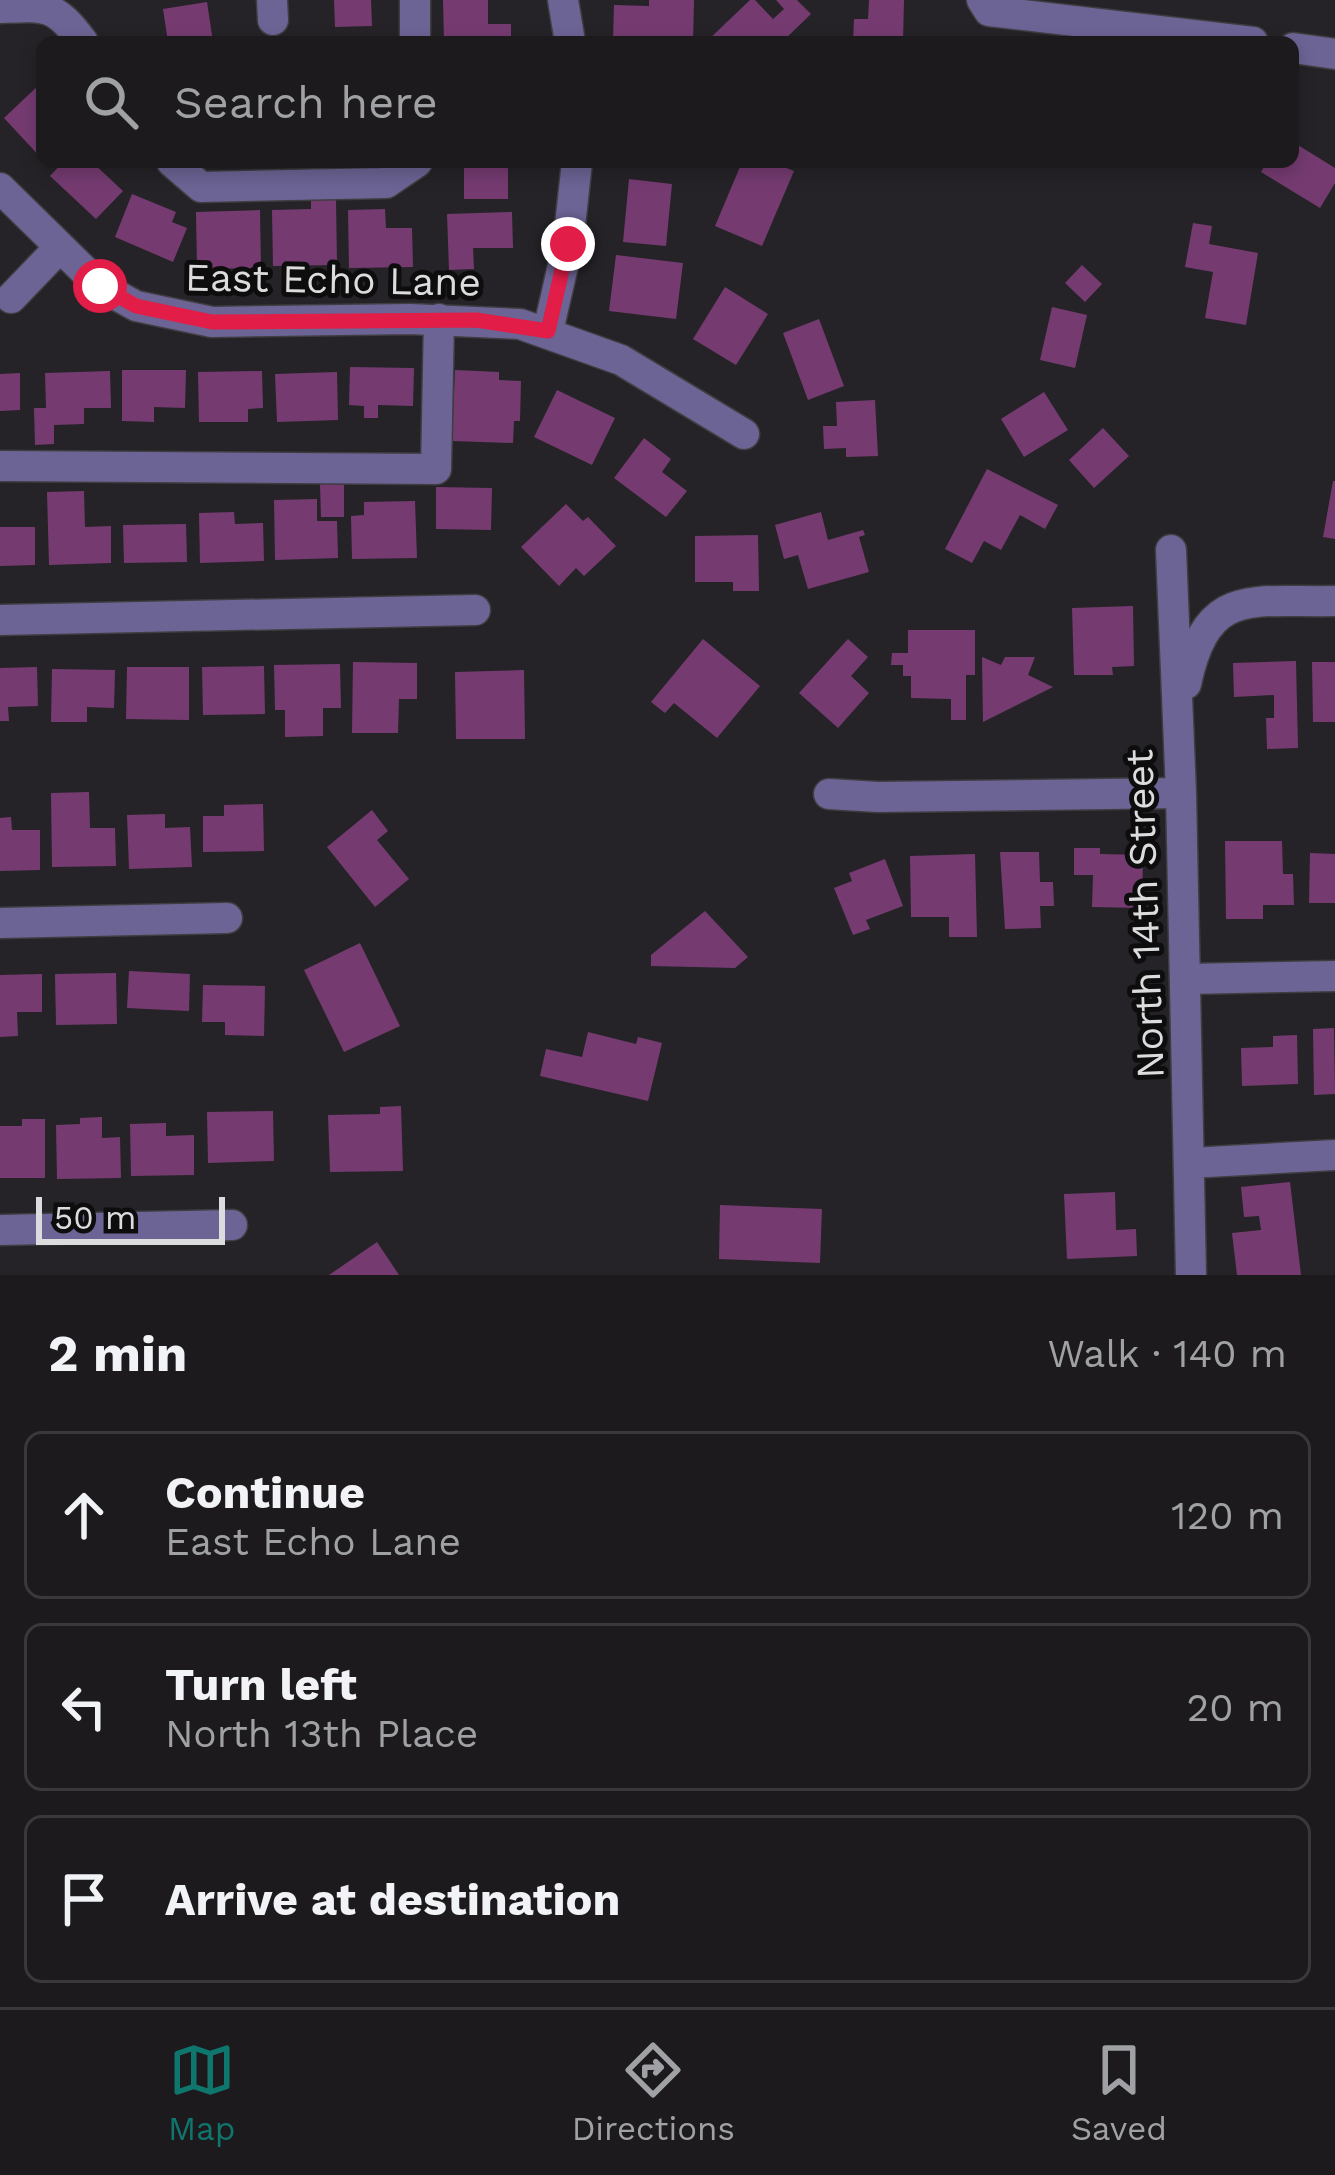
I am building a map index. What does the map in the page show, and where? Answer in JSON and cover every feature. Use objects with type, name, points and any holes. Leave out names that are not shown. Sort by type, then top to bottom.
[{"type":"street","points":[[415,0],[416,36]]},
{"type":"street","points":[[563,0],[569,36]]},
{"type":"street","points":[[986,5],[1210,36]]},
{"type":"street","points":[[0,8],[33,6],[63,14],[79,36]]},
{"type":"street","points":[[1299,49],[1335,54]]},
{"type":"street","points":[[179,168],[201,187],[386,183],[408,168]]},
{"type":"street","points":[[548,331],[568,244],[576,168]]},
{"type":"street","name":"East Echo Lane","points":[[0,188],[100,286],[136,306],[212,322],[476,320],[548,331],[621,359],[743,434]]},
{"type":"street","points":[[11,298],[60,247]]},
{"type":"street","points":[[0,466],[436,469],[439,320]]},
{"type":"street","name":"North 14th Street","points":[[1171,550],[1191,1275]]},
{"type":"street","points":[[1177,729],[1194,646],[1227,608],[1250,602],[1335,602]]},
{"type":"street","points":[[0,620],[475,610]]},
{"type":"street","points":[[829,794],[1181,793]]},
{"type":"street","points":[[0,923],[227,918]]},
{"type":"street","points":[[1186,979],[1335,976]]},
{"type":"street","points":[[1190,1163],[1335,1155]]},
{"type":"street","points":[[0,1230],[232,1225]]},
{"type":"building","points":[[334,0],[371,0],[372,26],[335,27]]},
{"type":"building","points":[[443,0],[488,0],[488,24],[511,24],[511,36],[444,36]]},
{"type":"building","points":[[649,0],[694,0],[693,36],[613,36],[614,5],[649,6]]},
{"type":"building","points":[[750,0],[773,19],[784,9],[776,0],[797,0],[811,14],[788,36],[712,36]]},
{"type":"building","points":[[869,0],[904,0],[903,36],[853,36],[854,19],[868,19]]},
{"type":"building","points":[[207,2],[212,36],[167,36],[163,9]]},
{"type":"building","points":[[36,88],[36,153],[4,118]]},
{"type":"building","points":[[1299,146],[1335,168],[1335,183],[1320,208],[1261,172],[1263,168],[1299,168]]},
{"type":"building","points":[[57,168],[98,168],[123,191],[96,219],[50,176]]},
{"type":"building","points":[[464,168],[508,168],[508,199],[464,199]]},
{"type":"building","points":[[739,168],[794,171],[762,246],[715,226]]},
{"type":"building","points":[[629,179],[672,184],[666,246],[623,242]]},
{"type":"building","points":[[132,194],[176,212],[172,222],[187,228],[173,262],[115,237]]},
{"type":"building","points":[[311,200],[336,200],[337,265],[273,266],[272,210],[311,209]]},
{"type":"building","points":[[385,209],[386,228],[412,228],[413,267],[349,268],[348,210]]},
{"type":"building","points":[[260,210],[261,268],[197,269],[196,212]]},
{"type":"building","points":[[512,212],[513,248],[473,248],[474,269],[449,270],[447,214]]},
{"type":"building","points":[[1193,223],[1212,226],[1209,244],[1258,253],[1246,325],[1205,318],[1213,272],[1185,267]]},
{"type":"building","points":[[616,255],[683,263],[676,319],[609,311]]},
{"type":"building","points":[[1082,265],[1102,284],[1085,302],[1065,283]]},
{"type":"building","points":[[725,287],[768,314],[736,365],[693,339]]},
{"type":"building","points":[[1052,307],[1087,315],[1075,368],[1040,360]]},
{"type":"building","points":[[819,319],[844,386],[808,400],[783,333]]},
{"type":"building","points":[[350,367],[414,368],[413,406],[378,405],[378,418],[364,418],[364,406],[349,405]]},
{"type":"building","points":[[122,370],[186,370],[185,408],[154,407],[154,422],[122,421]]},
{"type":"building","points":[[455,370],[499,372],[499,380],[521,381],[520,421],[514,421],[513,443],[452,441]]},
{"type":"building","points":[[110,371],[111,408],[84,408],[84,424],[54,425],[54,444],[35,445],[34,408],[46,408],[45,373]]},
{"type":"building","points":[[262,371],[263,408],[248,409],[248,422],[199,422],[198,372]]},
{"type":"building","points":[[337,372],[338,420],[277,422],[275,374]]},
{"type":"building","points":[[20,373],[20,410],[0,411],[0,374]]},
{"type":"building","points":[[557,390],[615,418],[592,465],[534,437]]},
{"type":"building","points":[[1044,392],[1068,430],[1024,457],[1001,419]]},
{"type":"building","points":[[875,400],[878,456],[846,457],[846,448],[824,449],[823,426],[837,426],[836,402]]},
{"type":"building","points":[[1103,428],[1129,456],[1094,488],[1069,460]]},
{"type":"building","points":[[644,438],[671,459],[662,472],[687,491],[666,517],[614,478]]},
{"type":"building","points":[[987,469],[1058,505],[1045,529],[1020,515],[1001,550],[984,541],[972,563],[945,549]]},
{"type":"building","points":[[1335,481],[1335,539],[1323,537]]},
{"type":"building","points":[[320,484],[344,484],[344,517],[321,517]]},
{"type":"building","points":[[436,487],[492,488],[491,530],[436,529]]},
{"type":"building","points":[[84,491],[85,527],[111,526],[111,563],[49,565],[47,492]]},
{"type":"building","points":[[317,499],[317,521],[337,521],[338,558],[275,560],[274,500]]},
{"type":"building","points":[[415,501],[417,558],[352,559],[351,516],[364,515],[364,502]]},
{"type":"building","points":[[566,504],[583,521],[588,517],[616,546],[584,576],[576,568],[559,586],[521,547]]},
{"type":"building","points":[[234,512],[235,524],[263,523],[264,561],[200,563],[199,513]]},
{"type":"building","points":[[821,512],[828,540],[863,530],[865,535],[859,537],[869,572],[808,589],[798,555],[784,559],[775,525]]},
{"type":"building","points":[[186,524],[187,562],[124,563],[123,525]]},
{"type":"building","points":[[0,527],[35,527],[35,565],[0,566]]},
{"type":"building","points":[[758,535],[759,591],[733,591],[733,582],[695,582],[695,536]]},
{"type":"building","points":[[1133,606],[1134,666],[1112,667],[1113,675],[1074,675],[1072,608]]},
{"type":"building","points":[[908,630],[975,630],[975,675],[966,675],[966,720],[951,720],[951,699],[911,698],[911,676],[903,676],[903,665],[891,665],[892,653],[908,653]]},
{"type":"building","points":[[703,639],[760,686],[717,738],[674,703],[665,713],[651,702]]},
{"type":"building","points":[[848,639],[868,657],[851,676],[869,693],[838,728],[799,693]]},
{"type":"building","points":[[982,657],[1001,665],[1005,657],[1035,657],[1028,675],[1053,687],[983,722]]},
{"type":"building","points":[[1296,661],[1298,748],[1267,749],[1266,718],[1274,718],[1274,695],[1234,697],[1233,663]]},
{"type":"building","points":[[353,662],[417,663],[417,699],[399,699],[398,733],[352,733]]},
{"type":"building","points":[[1312,662],[1335,662],[1335,722],[1313,722]]},
{"type":"building","points":[[340,664],[341,708],[323,708],[323,736],[285,737],[285,710],[275,710],[274,665]]},
{"type":"building","points":[[264,666],[265,714],[203,715],[202,667]]},
{"type":"building","points":[[37,667],[38,706],[8,707],[9,721],[0,721],[0,668]]},
{"type":"building","points":[[127,667],[189,667],[189,720],[126,719]]},
{"type":"building","points":[[52,669],[115,670],[114,708],[87,707],[87,722],[51,722]]},
{"type":"building","points":[[524,670],[525,739],[456,739],[455,672]]},
{"type":"building","points":[[89,792],[90,828],[115,828],[116,866],[52,867],[51,793]]},
{"type":"building","points":[[263,804],[264,851],[203,852],[203,816],[224,816],[224,805]]},
{"type":"building","points":[[372,810],[388,831],[377,840],[409,879],[375,907],[327,847]]},
{"type":"building","points":[[165,814],[165,828],[190,827],[192,867],[129,869],[127,815]]},
{"type":"building","points":[[11,817],[12,830],[40,830],[40,870],[0,871],[0,818]]},
{"type":"building","points":[[1225,841],[1282,841],[1283,874],[1293,874],[1294,905],[1263,905],[1263,919],[1226,919]]},
{"type":"building","points":[[1074,848],[1143,855],[1142,908],[1092,907],[1093,875],[1074,875]]},
{"type":"building","points":[[1000,852],[1039,852],[1040,882],[1053,882],[1054,906],[1040,906],[1041,928],[1005,929]]},
{"type":"building","points":[[1310,853],[1335,854],[1335,903],[1309,903]]},
{"type":"building","points":[[975,854],[977,937],[949,937],[949,917],[911,917],[910,856]]},
{"type":"building","points":[[885,859],[903,906],[866,920],[870,929],[853,935],[834,888],[852,881],[849,873]]},
{"type":"building","points":[[705,911],[748,957],[735,968],[651,966],[651,955]]},
{"type":"building","points":[[360,943],[400,1026],[344,1052],[304,970]]},
{"type":"building","points":[[129,971],[190,974],[189,1011],[127,1008]]},
{"type":"building","points":[[116,973],[117,1024],[56,1025],[55,974]]},
{"type":"building","points":[[42,974],[42,1012],[17,1012],[18,1036],[0,1037],[0,975]]},
{"type":"building","points":[[203,985],[265,986],[264,1036],[225,1035],[225,1022],[202,1022]]},
{"type":"building","points":[[1334,1028],[1335,1094],[1314,1095],[1313,1029]]},
{"type":"building","points":[[588,1032],[636,1044],[638,1037],[662,1043],[648,1101],[540,1076],[546,1049],[582,1057]]},
{"type":"building","points":[[1297,1035],[1298,1084],[1242,1086],[1241,1048],[1273,1047],[1273,1036]]},
{"type":"building","points":[[401,1106],[403,1171],[330,1172],[328,1115],[380,1114],[380,1107]]},
{"type":"building","points":[[273,1111],[274,1161],[208,1163],[207,1112]]},
{"type":"building","points":[[102,1117],[102,1138],[120,1137],[121,1178],[57,1179],[56,1125]]},
{"type":"building","points":[[22,1119],[45,1119],[45,1178],[0,1178],[0,1126],[22,1126]]},
{"type":"building","points":[[166,1123],[166,1136],[194,1135],[194,1175],[131,1176],[130,1124]]},
{"type":"building","points":[[1290,1182],[1301,1275],[1237,1275],[1232,1233],[1261,1230],[1259,1216],[1244,1217],[1241,1187]]},
{"type":"building","points":[[1115,1192],[1116,1230],[1136,1229],[1137,1256],[1067,1259],[1064,1194]]},
{"type":"building","points":[[720,1205],[822,1209],[820,1263],[719,1259]]},
{"type":"building","points":[[377,1242],[399,1275],[329,1275]]},
{"type":"route","points":[[100,286],[136,306],[212,322],[476,320],[548,331],[568,244]]}]
